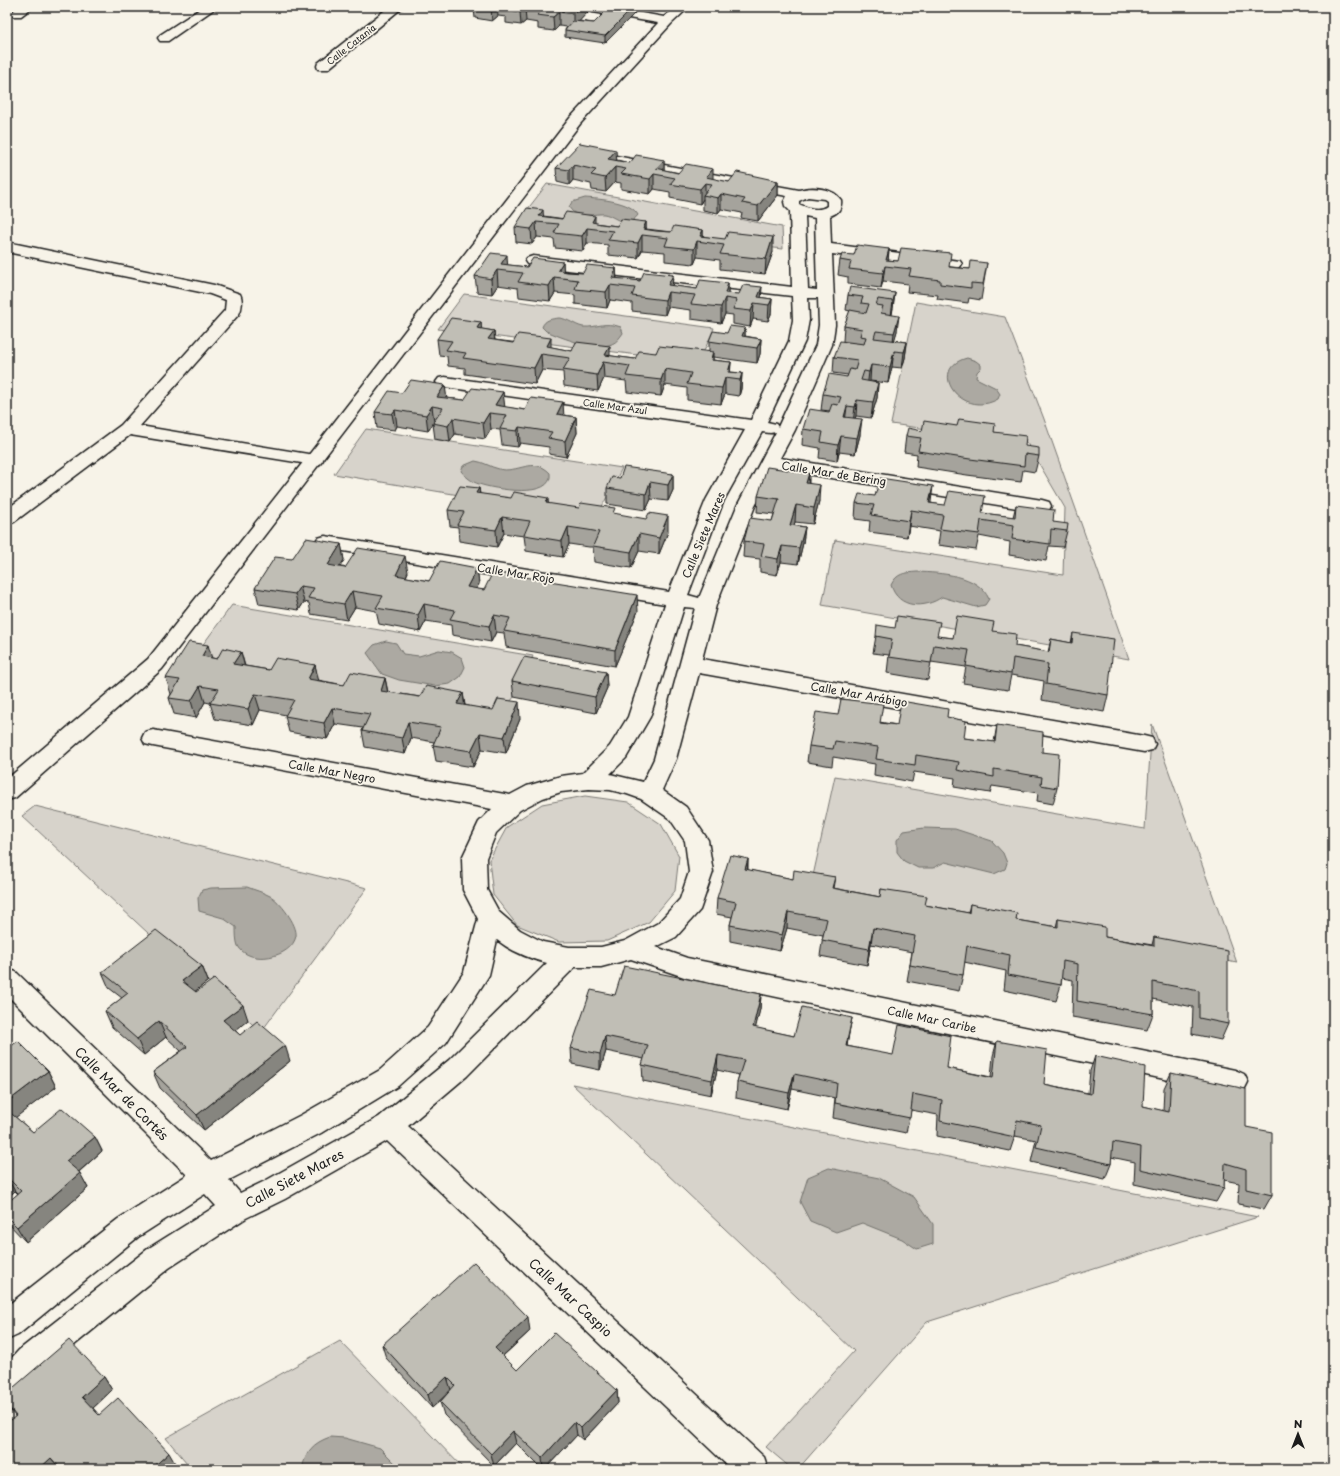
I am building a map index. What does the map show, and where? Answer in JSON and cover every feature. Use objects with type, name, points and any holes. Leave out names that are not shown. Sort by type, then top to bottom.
[{"type":"street","points":[[164,38],[211,7]]},
{"type":"street","name":"Calle Catania","points":[[323,66],[397,7]]},
{"type":"street","points":[[587,7],[673,11]]},
{"type":"street","points":[[7,792],[155,664],[575,120],[673,11]]},
{"type":"street","points":[[589,155],[798,202],[812,214],[822,213],[833,208],[835,204],[834,200],[828,195],[808,192],[798,202]]},
{"type":"street","name":"Calle Siete Mares","points":[[589,781],[618,752],[639,717],[676,600],[715,500],[757,426],[797,341],[801,320],[799,292],[798,202]]},
{"type":"street","points":[[649,793],[665,759],[706,605],[746,506],[786,430],[824,345],[826,326],[822,213]]},
{"type":"street","points":[[7,247],[214,290],[234,297],[234,311],[128,429],[7,518]]},
{"type":"street","points":[[823,248],[954,264]]},
{"type":"street","points":[[532,261],[825,296]]},
{"type":"street","name":"Calle Mar Azul","points":[[445,382],[786,430]]},
{"type":"street","points":[[128,429],[314,460]]},
{"type":"street","name":"Calle Mar de Bering","points":[[768,462],[1042,506]]},
{"type":"street","name":"Calle Mar Rojo","points":[[325,542],[706,605]]},
{"type":"street","name":"Calle Mar Arábigo","points":[[691,664],[1144,744]]},
{"type":"street","name":"Calle Mar Negro","points":[[153,738],[512,804]]},
{"type":"street","points":[[589,781],[630,786],[649,793],[678,813],[696,840],[701,872],[691,903],[667,930],[631,949],[601,957],[569,957],[538,951],[511,937],[490,919],[475,890],[474,858],[487,828],[512,804],[535,792],[561,784],[589,781]]},
{"type":"street","points":[[7,1325],[128,1228],[208,1177],[311,1124],[389,1078],[437,1035],[476,975],[490,919]]},
{"type":"street","name":"Calle Mar Caribe","points":[[631,949],[687,968],[1235,1082]]},
{"type":"street","name":"Calle Siete Mares","points":[[7,1385],[30,1361],[159,1258],[236,1209],[275,1190],[389,1126],[458,1068],[569,957]]},
{"type":"street","name":"Calle Mar de Cortés","points":[[7,979],[208,1177],[236,1209]]},
{"type":"street","name":"Calle Mar Caspio","points":[[389,1126],[752,1468]]},
{"type":"shaded area","points":[[547,184],[782,227],[783,249],[520,219]]},
{"type":"shaded area","points":[[585,198],[606,200],[622,204],[634,210],[638,215],[634,220],[625,222],[604,214],[580,215],[572,211],[569,207],[572,202]]},
{"type":"shaded area","points":[[464,294],[714,328],[699,363],[438,329]]},
{"type":"shaded area","points":[[916,302],[1005,317],[1044,419],[1129,659],[822,605],[835,540],[1063,575],[1065,508],[1027,443],[891,424]]},
{"type":"shaded area","points":[[559,318],[583,327],[615,325],[621,327],[623,333],[615,342],[605,346],[579,343],[546,331],[542,327],[547,321]]},
{"type":"shaded area","points":[[967,358],[976,361],[981,365],[981,368],[977,372],[976,378],[996,388],[1000,394],[998,399],[985,404],[972,403],[961,398],[953,390],[949,381],[949,372],[955,364]]},
{"type":"shaded area","points":[[366,429],[622,468],[596,518],[334,474]]},
{"type":"shaded area","points":[[475,461],[506,470],[525,466],[538,466],[544,468],[550,473],[549,481],[543,487],[533,490],[509,490],[486,486],[472,481],[461,471],[463,466]]},
{"type":"shaded area","points":[[917,572],[958,576],[976,584],[984,591],[989,599],[985,605],[976,607],[942,597],[928,604],[920,605],[906,603],[895,593],[891,585],[893,581],[901,574]]},
{"type":"shaded area","points":[[232,605],[533,656],[514,697],[500,715],[193,658]]},
{"type":"shaded area","points":[[386,641],[396,643],[403,654],[419,656],[439,650],[452,652],[462,658],[465,667],[460,677],[450,684],[435,686],[399,680],[382,674],[367,653],[374,645]]},
{"type":"shaded area","points":[[1152,724],[1237,963],[811,885],[835,776],[1145,829]]},
{"type":"shaded area","points":[[585,796],[628,802],[661,824],[679,856],[675,891],[649,922],[607,941],[559,942],[517,925],[493,895],[489,860],[507,827],[542,804]]},
{"type":"shaded area","points":[[35,806],[367,888],[261,1032],[220,995],[208,981],[162,946],[22,816]]},
{"type":"shaded area","points":[[924,828],[955,829],[992,841],[1003,853],[1007,863],[1005,869],[994,874],[945,862],[933,868],[918,868],[904,861],[897,852],[897,840],[904,831]]},
{"type":"shaded area","points":[[247,887],[274,898],[287,913],[296,931],[296,936],[293,944],[287,950],[270,957],[251,956],[243,952],[238,946],[236,927],[223,918],[199,911],[198,898],[202,890],[211,888]]},
{"type":"shaded area","points":[[572,1084],[1258,1217],[927,1322],[798,1469],[792,1469],[766,1447],[854,1351]]},
{"type":"shaded area","points":[[829,1168],[879,1178],[914,1197],[933,1224],[933,1244],[917,1249],[902,1239],[862,1223],[836,1232],[810,1221],[800,1202],[808,1177]]},
{"type":"shaded area","points":[[340,1341],[464,1469],[192,1469],[166,1438]]},
{"type":"shaded area","points":[[330,1437],[345,1438],[380,1448],[401,1469],[302,1469],[311,1448],[324,1439]]},
{"type":"building","points":[[508,7],[525,7],[520,12],[505,9]]},
{"type":"building","points":[[525,7],[580,7],[573,14],[559,12],[553,17],[537,15],[542,10]]},
{"type":"building","points":[[610,7],[634,7],[605,36],[565,30],[573,21],[594,23]]},
{"type":"building","points":[[580,143],[616,150],[608,159],[630,163],[636,155],[664,160],[656,168],[678,173],[686,164],[713,169],[706,177],[729,182],[737,172],[778,181],[758,206],[742,203],[745,199],[721,194],[718,198],[703,195],[712,184],[705,183],[700,189],[670,184],[675,178],[654,174],[650,179],[621,174],[626,169],[615,167],[605,178],[591,175],[596,170],[573,165],[569,170],[556,168]]},
{"type":"building","points":[[527,208],[543,210],[539,216],[562,219],[566,212],[595,216],[592,222],[617,226],[621,219],[646,222],[643,229],[656,231],[671,232],[674,226],[703,230],[700,236],[725,239],[728,232],[773,237],[766,259],[720,254],[724,245],[697,241],[694,249],[665,246],[668,238],[642,235],[638,243],[608,240],[613,231],[587,228],[582,236],[554,233],[559,224],[536,222],[531,229],[515,227]]},
{"type":"building","points":[[857,245],[889,249],[886,260],[898,261],[901,248],[951,253],[949,267],[970,269],[971,261],[987,263],[983,284],[971,283],[971,288],[940,284],[940,280],[909,276],[911,269],[885,266],[883,273],[849,269],[851,262],[840,260],[842,254],[854,255]]},
{"type":"building","points":[[491,253],[507,255],[501,264],[527,267],[533,258],[563,262],[558,270],[567,272],[583,273],[587,265],[616,268],[612,278],[640,281],[644,272],[673,275],[668,285],[697,289],[700,280],[728,283],[725,293],[739,294],[743,285],[762,287],[758,297],[772,299],[769,305],[754,303],[751,311],[733,309],[737,300],[725,298],[721,307],[691,304],[695,295],[668,292],[665,300],[632,296],[635,288],[610,285],[606,292],[575,289],[578,280],[554,277],[549,286],[518,282],[523,273],[497,270],[491,279],[475,276]]},
{"type":"building","points":[[850,287],[895,293],[893,301],[878,299],[876,305],[883,306],[881,313],[899,316],[894,333],[876,331],[874,338],[907,342],[904,352],[894,351],[890,367],[871,365],[869,372],[864,371],[861,380],[878,383],[873,402],[857,400],[855,407],[847,406],[844,417],[862,419],[857,438],[841,436],[838,445],[821,442],[823,432],[803,429],[809,409],[829,412],[832,404],[838,405],[841,397],[823,394],[829,374],[847,377],[850,369],[855,370],[858,360],[834,357],[840,341],[864,344],[866,337],[860,336],[862,329],[844,326],[850,310],[866,313],[869,304],[861,303],[863,297],[848,295]]},
{"type":"building","points":[[451,318],[481,322],[477,328],[494,331],[488,339],[513,343],[518,334],[551,338],[547,346],[572,351],[576,342],[610,346],[605,355],[635,359],[639,351],[656,353],[659,346],[713,352],[711,360],[731,362],[728,372],[742,373],[740,380],[725,378],[722,388],[687,384],[691,373],[665,369],[661,380],[626,376],[630,366],[603,362],[597,375],[563,370],[570,358],[541,354],[534,368],[463,358],[466,353],[446,350],[452,341],[437,339]]},
{"type":"building","points":[[730,326],[745,328],[742,336],[761,339],[757,348],[709,341],[713,331],[727,333]]},
{"type":"building","points":[[411,380],[445,385],[437,397],[464,400],[472,388],[503,392],[495,405],[525,410],[531,398],[563,402],[557,414],[576,417],[565,441],[548,438],[552,432],[519,427],[517,431],[500,429],[507,415],[489,413],[483,423],[453,418],[448,426],[433,423],[443,408],[432,406],[426,415],[395,410],[392,414],[375,412],[389,391],[402,393]]},
{"type":"building","points":[[959,419],[995,424],[994,432],[1026,436],[1025,446],[1039,448],[1039,456],[1025,454],[1024,466],[970,459],[918,451],[921,438],[906,436],[908,428],[922,431],[924,421],[957,426]]},
{"type":"building","points":[[624,467],[673,474],[668,485],[650,482],[646,494],[607,488],[612,477],[620,478]]},
{"type":"building","points":[[767,467],[809,473],[806,483],[820,485],[814,508],[796,505],[790,525],[805,527],[799,548],[782,546],[778,559],[761,556],[764,544],[744,541],[750,518],[772,521],[779,499],[758,496]]},
{"type":"building","points":[[880,478],[933,486],[929,503],[945,505],[949,491],[985,496],[982,513],[1015,517],[1016,505],[1054,510],[1053,522],[1068,524],[1067,531],[1051,529],[1050,544],[1012,539],[1014,525],[981,520],[979,534],[940,529],[943,515],[911,510],[909,521],[871,515],[874,505],[856,503],[859,494],[875,496]]},
{"type":"building","points":[[460,486],[479,488],[476,493],[511,498],[514,492],[548,498],[546,503],[579,508],[581,503],[615,508],[613,513],[646,519],[649,513],[668,516],[659,538],[639,534],[631,552],[593,546],[599,532],[588,530],[568,527],[562,541],[524,535],[530,521],[502,517],[496,530],[457,525],[464,512],[448,510]]},
{"type":"building","points":[[306,538],[341,544],[328,565],[345,568],[358,548],[405,556],[396,575],[429,581],[440,561],[477,568],[467,587],[484,590],[493,572],[637,595],[615,650],[504,631],[510,618],[494,615],[489,626],[450,619],[455,610],[424,604],[418,615],[376,608],[383,596],[352,591],[344,604],[308,598],[314,588],[300,586],[295,594],[255,588],[275,557],[292,559]]},
{"type":"building","points":[[897,616],[940,622],[937,636],[953,638],[957,616],[994,622],[992,631],[1016,634],[1015,646],[1049,652],[1051,639],[1072,643],[1073,633],[1114,639],[1108,695],[1046,684],[1048,664],[1013,658],[1011,674],[966,666],[969,650],[934,645],[931,663],[889,657],[892,639],[876,636],[877,625],[895,628]]},
{"type":"building","points":[[189,642],[208,645],[202,656],[217,659],[223,648],[241,652],[233,664],[269,670],[276,658],[315,665],[308,679],[344,685],[351,672],[385,678],[381,691],[420,697],[426,686],[463,693],[457,704],[493,710],[498,699],[519,702],[504,737],[480,733],[471,751],[433,745],[441,727],[408,722],[402,738],[362,731],[370,714],[332,708],[324,723],[285,716],[294,700],[255,694],[248,709],[210,703],[219,689],[200,686],[191,701],[169,698],[180,680],[166,678]]},
{"type":"building","points":[[524,657],[606,672],[595,697],[512,681]]},
{"type":"building","points":[[841,699],[883,704],[880,723],[897,725],[901,701],[948,709],[947,717],[966,721],[964,738],[995,742],[997,725],[1043,732],[1042,752],[1059,754],[1057,788],[1041,785],[1042,777],[994,769],[994,777],[957,770],[959,762],[916,755],[915,765],[876,759],[878,747],[835,741],[833,749],[809,746],[816,712],[838,715]]},
{"type":"building","points":[[730,855],[748,859],[745,869],[793,879],[794,870],[835,877],[832,888],[880,897],[881,889],[927,896],[925,905],[969,913],[970,904],[1017,913],[1016,920],[1058,927],[1058,919],[1105,927],[1105,937],[1154,946],[1154,937],[1228,951],[1228,1024],[1199,1018],[1199,991],[1153,982],[1153,1014],[1077,1001],[1078,964],[1063,961],[1061,985],[1008,975],[1010,955],[967,946],[963,975],[910,965],[915,936],[873,928],[869,949],[822,940],[827,919],[788,912],[782,935],[730,925],[736,902],[717,898]]},
{"type":"building","points":[[156,930],[202,966],[182,981],[196,992],[214,979],[243,1005],[223,1020],[240,1035],[257,1021],[285,1045],[197,1115],[153,1072],[187,1047],[159,1021],[137,1039],[105,1011],[128,993],[102,972]]},
{"type":"building","points":[[624,966],[761,994],[753,1027],[794,1036],[802,1007],[852,1018],[846,1046],[893,1055],[899,1025],[951,1036],[947,1068],[993,1078],[997,1041],[1047,1050],[1044,1084],[1091,1094],[1095,1056],[1145,1067],[1143,1106],[1169,1112],[1171,1073],[1246,1089],[1246,1127],[1272,1132],[1272,1195],[1246,1189],[1246,1169],[1225,1163],[1224,1188],[1140,1169],[1141,1147],[1113,1142],[1111,1164],[1036,1147],[1041,1125],[1017,1120],[1015,1137],[940,1121],[942,1100],[913,1094],[910,1118],[835,1103],[837,1083],[794,1074],[789,1093],[737,1082],[744,1060],[718,1055],[712,1080],[642,1065],[648,1045],[605,1036],[600,1054],[571,1048],[591,990],[615,995]]},
{"type":"building","points":[[18,1041],[48,1071],[7,1102],[7,1049]]},
{"type":"building","points":[[62,1108],[95,1137],[66,1161],[80,1173],[17,1227],[7,1217],[7,1203],[21,1191],[7,1177],[7,1110],[33,1132]]},
{"type":"building","points":[[474,1262],[528,1317],[495,1348],[517,1370],[554,1333],[617,1390],[581,1428],[575,1422],[542,1458],[513,1431],[491,1454],[440,1402],[455,1385],[447,1377],[428,1395],[382,1345]]},
{"type":"building","points":[[69,1340],[104,1377],[82,1397],[99,1415],[118,1398],[169,1453],[151,1469],[61,1469],[51,1458],[39,1469],[8,1469],[7,1423],[16,1416],[7,1405],[7,1393]]}]
